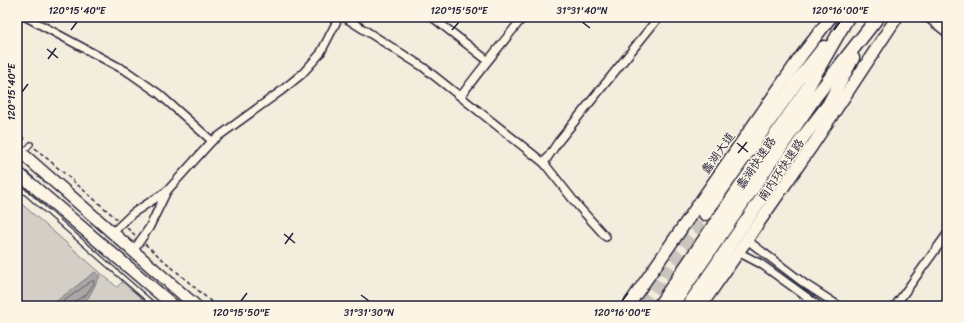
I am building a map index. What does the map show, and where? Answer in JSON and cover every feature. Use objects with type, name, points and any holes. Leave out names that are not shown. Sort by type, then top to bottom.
[{"type":"highway","points":[[705,214],[798,80],[848,17]]},
{"type":"highway","name":"蠡湖快速路","points":[[659,306],[808,87],[848,17]]},
{"type":"highway","points":[[868,31],[878,17]]},
{"type":"highway","name":"蠡湖快速路","points":[[672,306],[816,96],[868,31]]},
{"type":"highway","name":"南内环快速路","points":[[688,306],[804,136],[828,105],[868,31]]},
{"type":"main road","name":"蠡湖大道","points":[[628,306],[801,56],[831,17]]},
{"type":"main road","points":[[701,306],[897,17]]},
{"type":"main road","points":[[929,17],[947,31]]},
{"type":"main road","points":[[19,154],[196,306]]},
{"type":"main road","points":[[17,172],[174,306]]},
{"type":"street","points":[[26,17],[128,72],[158,93],[212,141]]},
{"type":"street","points":[[112,233],[133,213],[167,191],[212,141],[282,91],[302,74],[320,54],[339,17]]},
{"type":"street","points":[[344,17],[423,67],[544,163],[578,206],[606,237]]},
{"type":"street","points":[[432,17],[487,60]]},
{"type":"street","points":[[461,96],[487,60],[498,49],[523,17]]},
{"type":"street","points":[[544,163],[558,142],[659,17]]},
{"type":"street","points":[[133,251],[149,228],[167,191]]},
{"type":"street","points":[[895,306],[947,234]]},
{"type":"street","points":[[747,240],[839,306]]},
{"type":"street","points":[[738,252],[761,264],[819,306]]},
{"type":"lane","points":[[19,154],[31,144]]},
{"type":"lane","points":[[17,186],[155,306]]},
{"type":"shaded area","points":[[17,200],[117,287],[122,282],[151,306],[17,306]]},
{"type":"water","points":[[95,272],[100,276],[88,298],[76,306],[50,306]]},
{"type":"tunnel","points":[[643,306],[705,214]]}]
